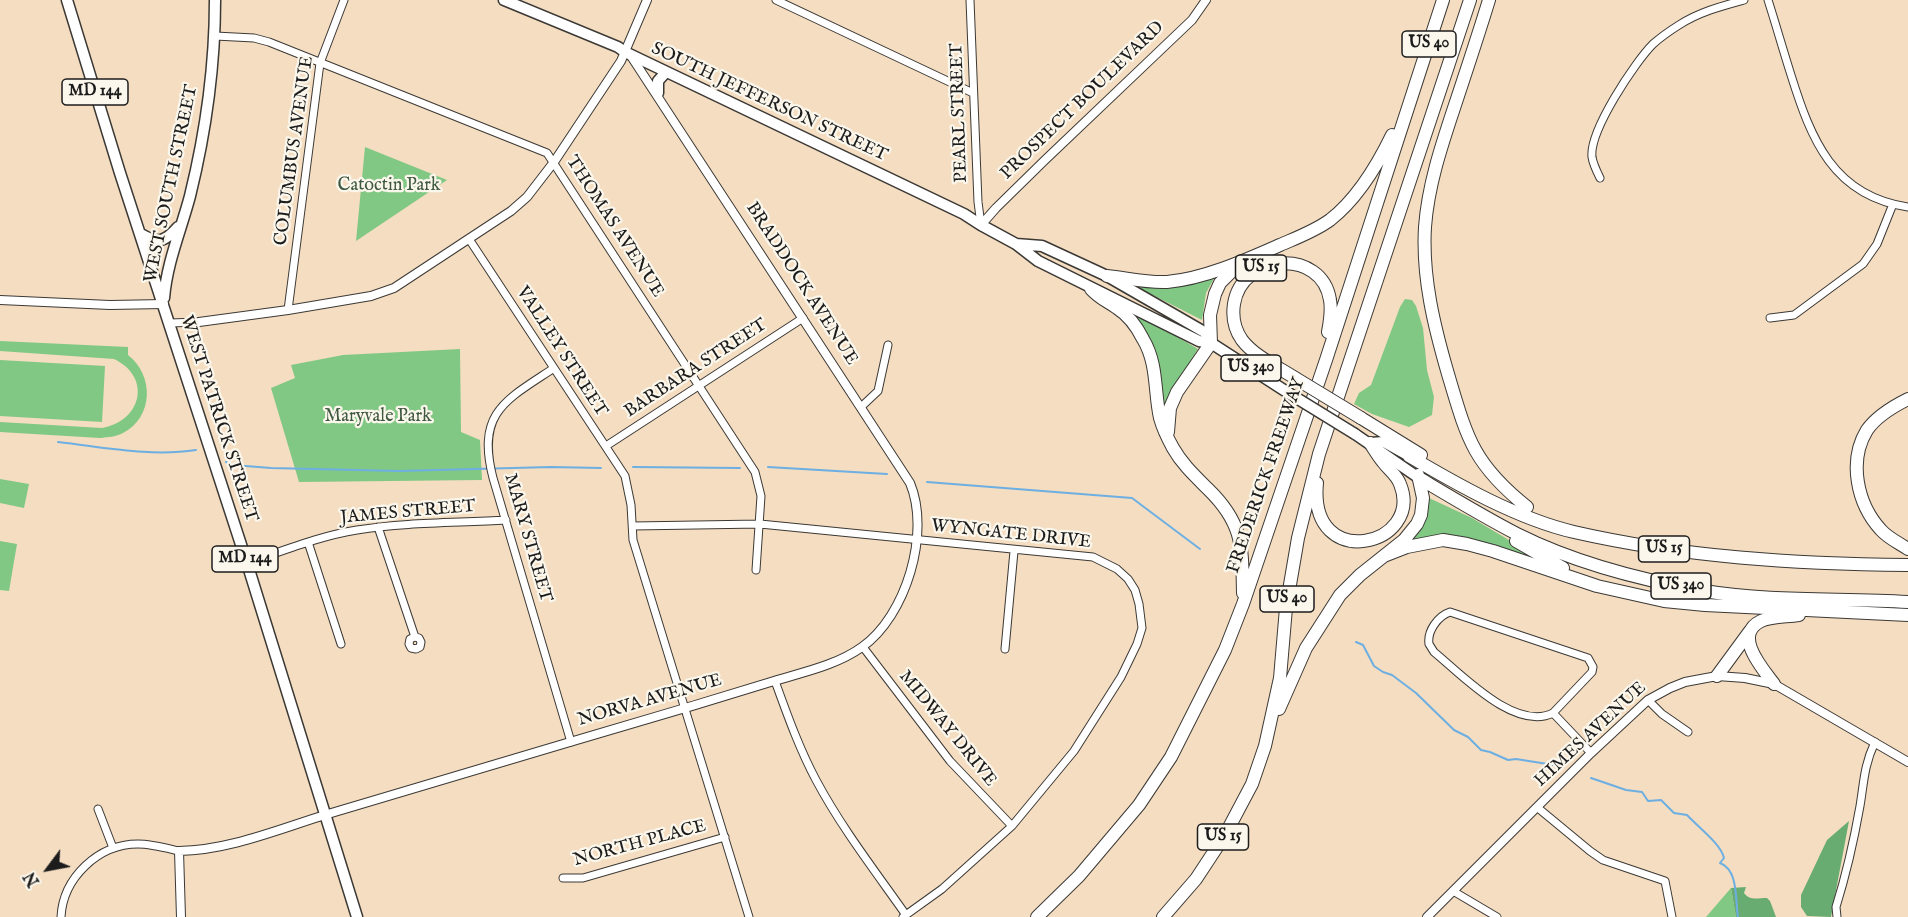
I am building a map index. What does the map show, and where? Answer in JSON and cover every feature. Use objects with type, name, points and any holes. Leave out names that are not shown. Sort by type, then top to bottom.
[{"type":"highway","name":"FREDERICK FREEWAY","points":[[1037,917],[1079,876],[1139,805],[1171,757],[1225,650],[1243,604],[1326,360],[1443,0]]},
{"type":"highway","name":"US 40","points":[[1264,746],[1280,678],[1286,608],[1298,538],[1319,454],[1470,0]]},
{"type":"highway","points":[[1489,0],[1436,163],[1425,227],[1427,287],[1439,343],[1467,437],[1493,477],[1527,507]]},
{"type":"highway","points":[[1107,276],[1168,282],[1199,276],[1242,261],[1319,227],[1343,207],[1375,168],[1414,88]]},
{"type":"highway","points":[[1167,437],[1170,408],[1211,343],[1210,315],[1215,294],[1220,283],[1242,261]]},
{"type":"highway","name":"US 15","points":[[1326,360],[1331,316],[1330,298],[1323,283],[1311,271],[1295,264],[1278,263],[1257,270],[1244,281],[1236,296],[1234,313],[1237,330],[1249,348],[1445,469],[1588,534],[1638,545],[1698,554],[1862,565],[1908,565]]},
{"type":"highway","points":[[1091,289],[1100,299],[1128,318],[1146,343],[1154,364],[1160,418],[1167,437],[1179,458],[1220,502],[1235,526],[1244,560],[1243,604]]},
{"type":"highway","points":[[1908,399],[1894,407],[1868,429],[1860,444],[1857,461],[1862,501],[1882,531],[1908,549]]},
{"type":"highway","points":[[1319,454],[1316,501],[1322,519],[1334,533],[1342,538],[1360,542],[1369,541],[1378,538],[1393,527],[1398,520],[1403,502],[1400,483],[1370,443]]},
{"type":"highway","points":[[1384,556],[1404,540],[1421,515],[1423,498],[1419,478],[1409,456]]},
{"type":"highway","points":[[1409,456],[1449,480],[1514,511],[1574,532],[1588,534]]},
{"type":"highway","name":"US 340","points":[[1419,478],[1518,535],[1558,552],[1626,574],[1704,591],[1753,596],[1908,602]]},
{"type":"highway","points":[[1468,507],[1542,557],[1597,586]]},
{"type":"highway","name":"US 15","points":[[1163,917],[1196,879],[1225,835],[1252,784],[1285,693],[1316,632],[1340,595],[1360,575],[1395,550],[1443,540],[1467,544],[1597,586],[1664,601],[1908,615]]},
{"type":"highway","points":[[1717,676],[1753,628],[1761,621],[1834,611]]},
{"type":"highway","points":[[1753,628],[1749,638],[1750,648],[1774,684]]},
{"type":"main road","name":"WEST PATRICK STREET","points":[[67,0],[247,563],[357,917]]},
{"type":"main road","name":"WEST SOUTH STREET","points":[[164,304],[165,278],[183,222],[203,136],[211,83],[215,0]]},
{"type":"main road","name":"SOUTH JEFFERSON STREET","points":[[504,0],[618,47],[628,54],[964,214],[1016,244],[1038,261],[1091,289],[1115,298],[1199,341],[1211,343],[1370,443],[1384,442],[1409,456]]},
{"type":"main road","points":[[658,93],[658,81],[666,72]]},
{"type":"main road","points":[[141,234],[151,240],[164,240],[183,222]]},
{"type":"main road","name":"SOUTH JEFFERSON STREET","points":[[1016,244],[1042,246],[1107,276],[1206,333],[1211,343]]},
{"type":"main road","name":"US 340","points":[[1370,443],[1419,478]]},
{"type":"street","name":"COLUMBUS AVENUE","points":[[288,310],[320,63],[344,0]]},
{"type":"street","points":[[170,323],[199,322],[288,310],[387,292],[469,239],[519,204],[540,182],[621,61],[628,54],[646,0]]},
{"type":"street","points":[[776,0],[973,93]]},
{"type":"street","name":"PEARL STREET","points":[[970,0],[978,202],[981,225]]},
{"type":"street","name":"PROSPECT BOULEVARD","points":[[981,225],[1045,160],[1192,20],[1206,0]]},
{"type":"street","points":[[1600,178],[1592,156],[1595,137],[1606,113],[1638,62],[1654,43],[1680,24],[1744,0]]},
{"type":"street","points":[[1768,0],[1801,108],[1811,135],[1823,154],[1832,167],[1861,190],[1880,201],[1908,207]]},
{"type":"street","name":"THOMAS AVENUE","points":[[215,36],[254,38],[269,42],[547,153],[755,472],[761,496],[756,570]]},
{"type":"street","name":"BRADDOCK AVENUE","points":[[628,54],[658,93],[914,492],[917,507],[916,539]]},
{"type":"street","points":[[1770,318],[1794,315],[1863,264],[1877,244],[1893,204]]},
{"type":"street","name":"VALLEY STREET","points":[[469,239],[606,446],[627,482],[633,526]]},
{"type":"street","points":[[0,300],[110,305],[164,304]]},
{"type":"street","name":"BARBARA STREET","points":[[606,446],[803,318]]},
{"type":"street","points":[[861,407],[878,391],[888,345]]},
{"type":"street","name":"MARY STREET","points":[[554,368],[505,401],[493,421],[489,444],[489,463],[571,742]]},
{"type":"street","name":"JAMES STREET","points":[[247,563],[308,542],[378,527],[506,520]]},
{"type":"street","name":"WYNGATE DRIVE","points":[[633,526],[760,524],[1093,557],[1117,569],[1128,579],[1135,590],[1142,616],[1142,628],[1137,644],[1121,677],[1074,751],[1012,826],[942,889],[904,916]]},
{"type":"street","points":[[633,526],[633,540],[749,917]]},
{"type":"street","points":[[378,527],[415,637]]},
{"type":"street","name":"NORVA AVENUE","points":[[179,851],[197,851],[234,844],[325,815],[685,710],[836,662],[863,647],[891,617],[904,593],[916,539]]},
{"type":"street","points":[[308,542],[340,644]]},
{"type":"street","points":[[1005,649],[1014,550]]},
{"type":"street","points":[[1450,612],[1588,658],[1593,667],[1592,672],[1553,713],[1545,717],[1536,717],[1501,706],[1434,652],[1429,644],[1430,631],[1445,614],[1450,612]]},
{"type":"street","name":"MIDWAY DRIVE","points":[[863,647],[950,761],[1012,826]]},
{"type":"street","name":"HIMES AVENUE","points":[[1427,917],[1648,700],[1670,688],[1699,678],[1717,676],[1745,678],[1774,684],[1908,762]]},
{"type":"street","points":[[775,681],[799,744],[816,780],[904,916]]},
{"type":"street","points":[[1648,700],[1662,714],[1688,732]]},
{"type":"street","points":[[1553,713],[1592,753]]},
{"type":"street","points":[[1837,917],[1836,907],[1860,806],[1864,772],[1875,742]]},
{"type":"street","points":[[1538,808],[1590,852],[1603,860],[1665,881],[1672,917]]},
{"type":"street","points":[[98,809],[113,848]]},
{"type":"street","name":"NORTH PLACE","points":[[563,878],[583,878],[725,837]]},
{"type":"street","points":[[61,917],[63,900],[71,883],[93,859],[113,848],[138,844],[179,851],[181,917]]},
{"type":"street","points":[[1453,891],[1497,917]]},
{"type":"green space","name":"Catoctin Park","points":[[365,147],[447,180],[356,241]]},
{"type":"green space","points":[[1216,275],[1206,293],[1202,320],[1133,284]]},
{"type":"green space","points":[[1405,299],[1412,300],[1416,306],[1423,328],[1427,370],[1434,397],[1432,415],[1409,427],[1372,414],[1354,404],[1359,393],[1371,385]]},
{"type":"green space","points":[[1129,313],[1198,349],[1169,397],[1164,416],[1161,389]]},
{"type":"green space","points":[[0,341],[128,347],[128,355],[137,363],[146,384],[147,395],[141,417],[123,433],[100,438],[0,432],[0,422],[102,428],[116,424],[133,408],[137,398],[137,387],[134,376],[114,359],[0,351]]},
{"type":"green space","name":"Maryvale Park","points":[[460,349],[461,432],[480,440],[482,480],[299,482],[271,388],[295,378],[291,365],[343,355]]},
{"type":"green space","points":[[0,360],[105,366],[102,422],[0,416]]},
{"type":"green space","points":[[0,479],[29,484],[24,508],[0,503]]},
{"type":"green space","points":[[1429,498],[1472,518],[1554,567],[1515,554],[1411,542],[1419,531]]},
{"type":"green space","points":[[0,541],[17,544],[9,591],[0,590]]},
{"type":"green space","points":[[1849,821],[1831,917],[1807,916],[1801,907],[1801,895],[1827,840]]},
{"type":"green space","points":[[1746,887],[1744,893],[1749,897],[1767,898],[1770,901],[1776,917],[1736,917],[1731,888]]},
{"type":"green space","points":[[1731,888],[1736,917],[1706,917]]},
{"type":"waterway","points":[[58,442],[144,452],[196,450]]},
{"type":"waterway","points":[[226,462],[233,465],[271,468],[399,471],[601,468]]},
{"type":"waterway","points":[[633,467],[740,468]]},
{"type":"waterway","points":[[768,467],[887,474]]},
{"type":"waterway","points":[[927,482],[1132,498],[1200,549]]},
{"type":"waterway","points":[[1356,642],[1363,645],[1374,666],[1392,675],[1416,693],[1454,730],[1468,737],[1481,750],[1508,760],[1516,759],[1554,765]]},
{"type":"waterway","points":[[1591,778],[1626,790],[1642,792],[1648,801],[1661,800],[1674,813],[1687,815],[1714,841],[1722,853],[1724,858],[1720,863],[1726,867],[1733,879],[1738,917]]}]
